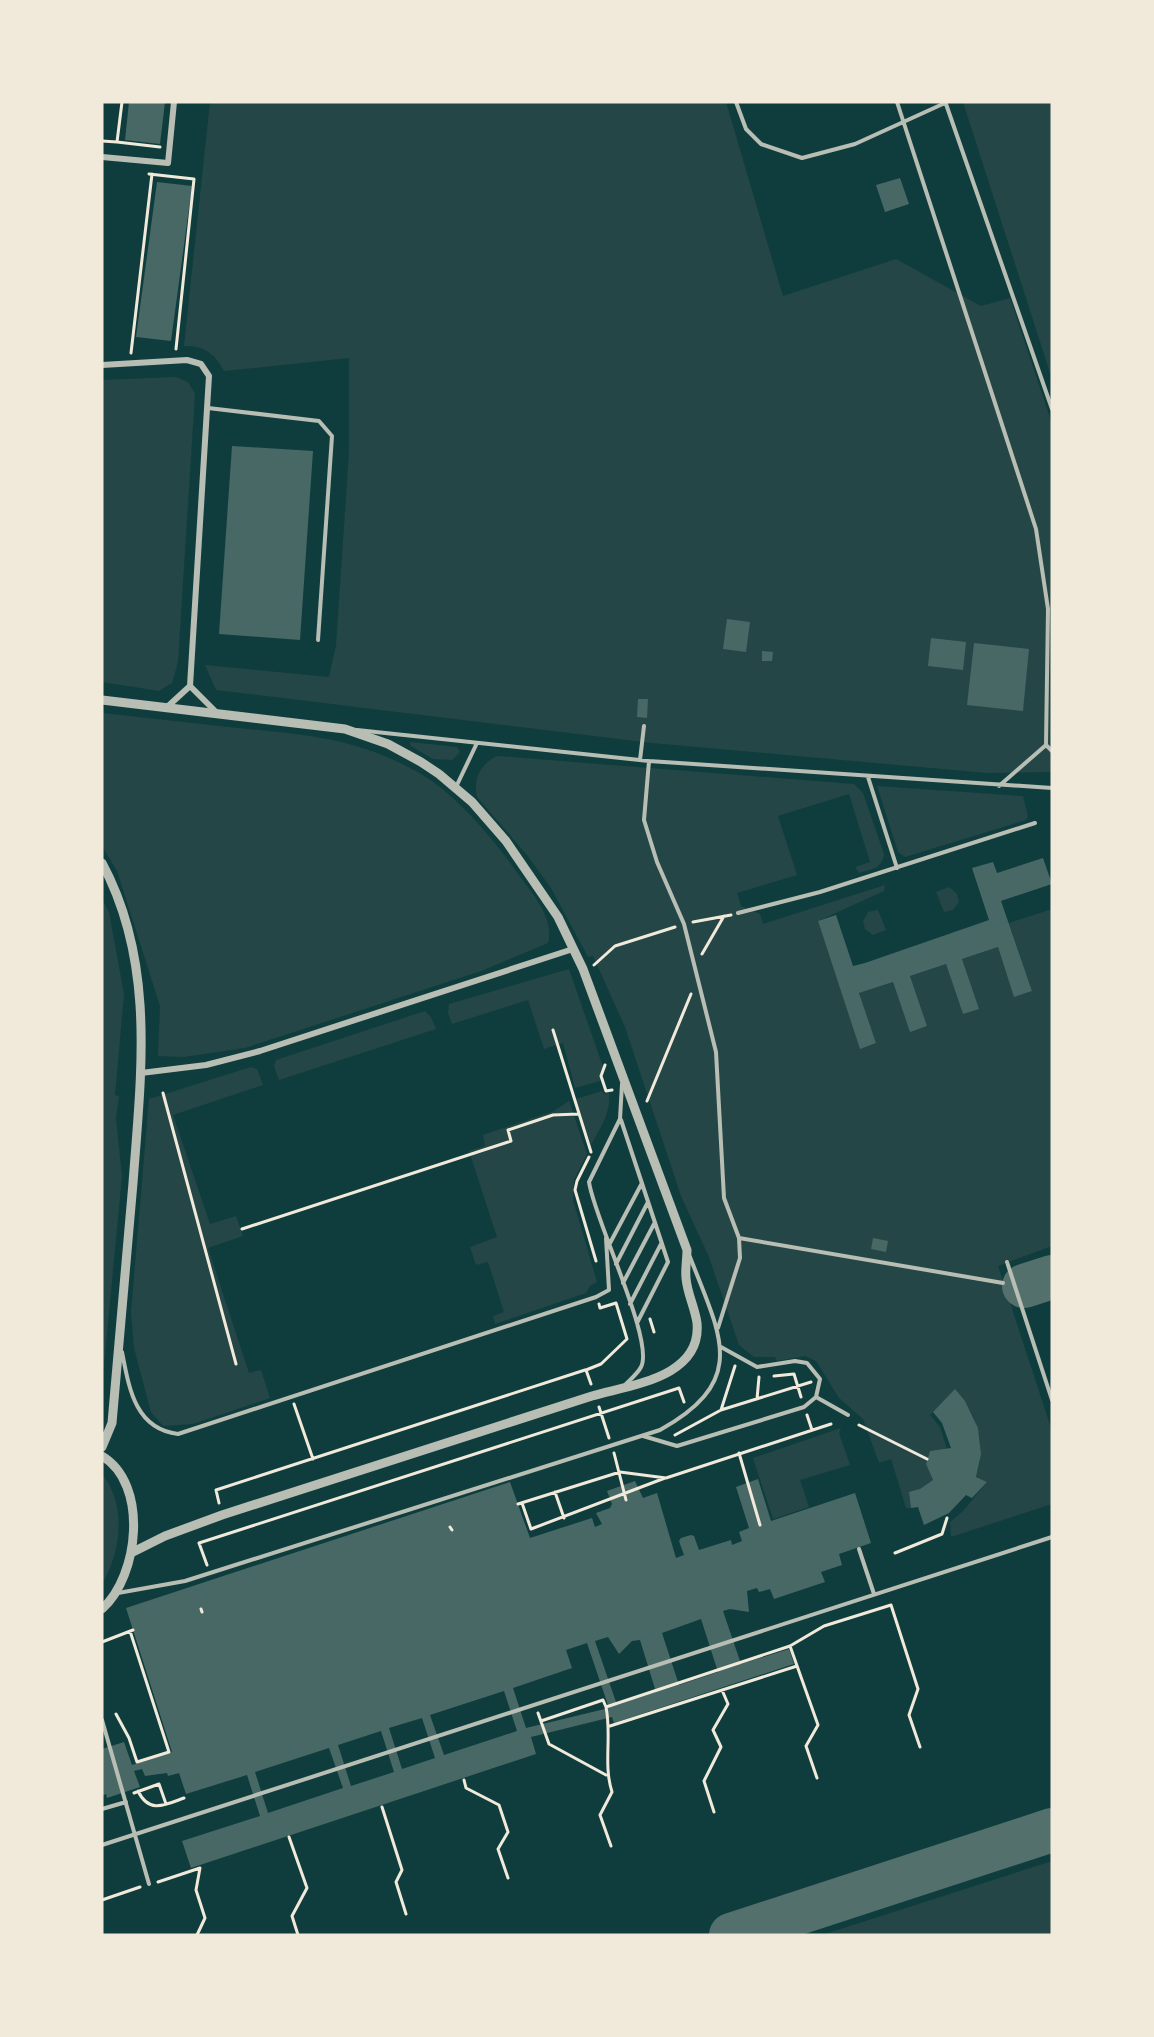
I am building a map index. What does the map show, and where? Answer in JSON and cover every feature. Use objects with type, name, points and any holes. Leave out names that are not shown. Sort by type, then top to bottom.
[{"type":"street","points":[[102,157],[168,163],[174,102]]},
{"type":"street","points":[[102,365],[195,361],[206,369],[208,376],[208,408],[190,686],[166,708]]},
{"type":"street","points":[[190,686],[218,714]]},
{"type":"street","points":[[102,700],[345,729],[388,744],[430,768],[456,788],[489,820],[522,862],[558,917],[573,949],[687,1250],[686,1279],[697,1324],[695,1344],[683,1362],[653,1379],[222,1515],[165,1536],[131,1553]]},
{"type":"street","points":[[102,863],[129,927],[136,955],[141,994],[141,1073],[112,1423],[102,1447]]},
{"type":"street","points":[[141,1073],[206,1065],[260,1051],[573,949]]},
{"type":"street","points":[[102,1456],[118,1470],[128,1491],[133,1524],[131,1553],[122,1581],[102,1609]]},
{"type":"lane","points":[[736,102],[746,129],[761,144],[802,158],[855,144],[946,103],[1052,409]]},
{"type":"lane","points":[[897,102],[1036,529],[1048,609],[1046,745],[1052,751]]},
{"type":"lane","points":[[208,408],[319,421],[332,436],[318,640]]},
{"type":"lane","points":[[640,760],[644,726]]},
{"type":"lane","points":[[345,729],[649,761],[1052,788]]},
{"type":"lane","points":[[456,788],[477,743]]},
{"type":"lane","points":[[999,786],[1046,745]]},
{"type":"lane","points":[[649,761],[644,820],[657,862],[684,924],[701,986],[716,1052],[723,1198],[739,1238],[740,1258],[718,1329]]},
{"type":"lane","points":[[868,777],[897,868]]},
{"type":"lane","points":[[738,913],[820,892],[1035,823]]},
{"type":"lane","points":[[622,1076],[621,1119],[668,1262],[637,1324]]},
{"type":"lane","points":[[621,1119],[589,1182],[606,1238],[637,1324],[644,1353],[642,1366],[624,1387]]},
{"type":"lane","points":[[609,1246],[642,1183]]},
{"type":"lane","points":[[616,1265],[648,1202]]},
{"type":"lane","points":[[623,1284],[655,1222]]},
{"type":"lane","points":[[119,1339],[128,1385],[140,1414],[158,1429],[178,1434],[596,1297],[609,1290],[606,1238]]},
{"type":"lane","points":[[739,1238],[1003,1283]]},
{"type":"lane","points":[[630,1305],[662,1243]]},
{"type":"lane","points":[[114,1594],[185,1581],[660,1430],[689,1413],[708,1394],[716,1380],[721,1362],[718,1329],[687,1250]]},
{"type":"lane","points":[[1007,1262],[1052,1400]]},
{"type":"lane","points":[[641,1436],[677,1446],[804,1407],[816,1397],[820,1379],[813,1367],[802,1361],[757,1367],[720,1346]]},
{"type":"lane","points":[[816,1397],[848,1415]]},
{"type":"lane","points":[[102,1845],[1052,1537]]},
{"type":"lane","points":[[859,1549],[874,1594]]},
{"type":"lane","points":[[102,1720],[149,1884]]},
{"type":"lane","points":[[102,1809],[126,1802]]},
{"type":"path","points":[[117,142],[122,102]]},
{"type":"path","points":[[102,141],[162,147]]},
{"type":"path","points":[[140,173],[194,179],[176,349]]},
{"type":"path","points":[[131,353],[152,174]]},
{"type":"path","points":[[690,923],[738,913]]},
{"type":"path","points":[[695,965],[724,916]]},
{"type":"path","points":[[594,964],[615,946],[677,927]]},
{"type":"path","points":[[647,1101],[692,992],[701,986]]},
{"type":"path","points":[[553,1030],[591,1152]]},
{"type":"path","points":[[163,1093],[236,1364]]},
{"type":"path","points":[[242,1229],[511,1141],[508,1130],[553,1114],[578,1114]]},
{"type":"path","points":[[721,1410],[737,1357]]},
{"type":"path","points":[[735,1366],[743,1370]]},
{"type":"path","points":[[228,1534],[216,1491],[586,1370]]},
{"type":"path","points":[[751,1373],[759,1377],[794,1374],[812,1430]]},
{"type":"path","points":[[757,1399],[759,1377]]},
{"type":"path","points":[[674,1436],[721,1410],[820,1379]]},
{"type":"path","points":[[207,1565],[200,1544],[679,1388],[693,1426]]},
{"type":"path","points":[[666,1478],[620,1472],[520,1503],[531,1529],[666,1478],[831,1424]]},
{"type":"path","points":[[859,1425],[927,1459]]},
{"type":"path","points":[[739,1453],[760,1525]]},
{"type":"path","points":[[555,1492],[564,1518]]},
{"type":"path","points":[[895,1553],[942,1534],[947,1518]]},
{"type":"path","points":[[606,1707],[789,1646],[824,1626],[891,1605],[918,1689],[909,1715],[920,1747]]},
{"type":"path","points":[[102,1642],[132,1631],[169,1752],[137,1762],[129,1738],[116,1714]]},
{"type":"path","points":[[789,1646],[818,1725],[806,1746],[817,1778]]},
{"type":"path","points":[[610,1726],[797,1666]]},
{"type":"path","points":[[714,1812],[704,1781],[721,1747],[713,1730],[728,1704],[722,1690]]},
{"type":"path","points":[[541,1721],[603,1700],[610,1726],[607,1776],[612,1792],[600,1815],[610,1846]]},
{"type":"path","points":[[535,1705],[549,1744],[607,1776]]},
{"type":"path","points":[[464,1780],[466,1788],[500,1805],[508,1832],[498,1849],[507,1878]]},
{"type":"path","points":[[125,1796],[159,1784],[166,1804]]},
{"type":"path","points":[[138,1791],[144,1802],[152,1806],[184,1798]]},
{"type":"path","points":[[382,1807],[402,1870],[396,1882],[406,1914]]},
{"type":"path","points":[[289,1837],[308,1888],[292,1916],[298,1935]]},
{"type":"path","points":[[102,1900],[200,1868],[196,1890],[205,1918],[197,1935]]},
{"type":"shaded area","points":[[210,102],[726,102],[783,296],[896,259],[981,306],[1010,298],[1052,424],[1052,772],[987,773],[652,743],[216,690],[205,665],[329,677],[336,645],[349,452],[349,358],[224,371],[208,352],[197,347],[184,346]]},
{"type":"shaded area","points":[[963,102],[1052,102],[1052,379]]},
{"type":"shaded area","points":[[176,377],[188,382],[195,394],[178,662],[172,683],[159,691],[102,682],[102,380]]},
{"type":"shaded area","points":[[102,713],[309,736],[354,745],[398,762],[421,774],[447,793],[496,845],[545,914],[549,933],[548,943],[481,971],[245,1048],[184,1057],[158,1056],[160,1006],[117,871],[102,846]]},
{"type":"shaded area","points":[[410,742],[457,747],[460,752],[452,760],[433,759],[411,746]]},
{"type":"shaded area","points":[[497,756],[854,784],[863,793],[884,854],[879,866],[859,873],[855,867],[870,862],[849,794],[778,816],[797,875],[737,893],[741,906],[760,914],[763,924],[885,885],[884,891],[818,921],[861,1048],[876,1043],[859,993],[893,982],[910,1031],[927,1026],[910,976],[946,964],[963,1014],[978,1008],[962,959],[998,947],[1014,996],[1032,991],[1009,923],[1052,909],[1052,1246],[998,1266],[1052,1431],[1052,1504],[951,1537],[950,1522],[963,1511],[987,1482],[976,1477],[980,1453],[978,1430],[969,1410],[955,1390],[930,1415],[940,1427],[947,1449],[930,1451],[926,1464],[933,1480],[911,1508],[906,1508],[891,1459],[879,1463],[863,1419],[839,1398],[816,1361],[805,1356],[777,1361],[775,1357],[754,1357],[739,1345],[709,1257],[681,1196],[625,1027],[593,956],[588,957],[551,888],[527,855],[477,797],[476,784],[479,773]]},
{"type":"shaded area","points":[[877,786],[1023,796],[1028,816],[1026,820],[905,857],[898,852]]},
{"type":"shaded area","points":[[949,887],[957,894],[959,902],[953,910],[944,912],[936,892]]},
{"type":"shaded area","points":[[102,899],[109,912],[124,994],[115,1095],[119,1096],[116,1118],[122,1176],[102,1386]]},
{"type":"shaded area","points":[[878,910],[886,930],[873,935],[865,929],[863,921],[868,912]]},
{"type":"shaded area","points":[[569,969],[603,1067],[600,1081],[575,1088],[563,1043],[544,1049],[528,1000],[452,1024],[448,1013],[449,1004]]},
{"type":"shaded area","points":[[425,1011],[431,1017],[436,1029],[279,1080],[274,1066],[276,1060]]},
{"type":"shaded area","points":[[251,1067],[257,1069],[263,1085],[173,1115],[210,1224],[236,1216],[243,1236],[208,1248],[249,1373],[261,1370],[270,1398],[193,1424],[163,1426],[151,1412],[134,1348],[131,1312],[149,1099]]},
{"type":"shaded area","points":[[602,1091],[604,1094],[609,1093],[608,1107],[591,1145],[576,1099]]},
{"type":"shaded area","points":[[569,1101],[587,1154],[574,1180],[573,1200],[597,1282],[590,1286],[586,1293],[495,1324],[493,1316],[504,1312],[488,1262],[476,1265],[470,1247],[497,1237],[469,1151],[485,1146],[483,1135],[554,1111]]},
{"type":"shaded area","points":[[841,1428],[839,1433],[850,1465],[800,1480],[809,1507],[773,1519],[753,1458]]},
{"type":"shaded area","points":[[102,1474],[115,1499],[118,1529],[114,1558],[102,1584]]},
{"type":"shaded area","points":[[1052,1861],[1052,1935],[822,1935]]},
{"type":"building","points":[[129,102],[165,102],[160,144],[125,140]]},
{"type":"building","points":[[900,178],[909,204],[885,212],[876,185]]},
{"type":"building","points":[[157,182],[192,186],[171,341],[136,337]]},
{"type":"building","points":[[232,446],[313,451],[300,640],[219,634]]},
{"type":"building","points":[[727,619],[750,622],[746,652],[723,649]]},
{"type":"building","points":[[931,638],[966,642],[963,670],[928,666]]},
{"type":"building","points":[[974,643],[1029,649],[1023,711],[967,705]]},
{"type":"building","points":[[762,651],[773,652],[772,661],[762,661]]},
{"type":"building","points":[[638,699],[648,699],[647,718],[637,717]]},
{"type":"building","points":[[1043,858],[1052,884],[1001,901],[1032,991],[1014,997],[998,947],[962,959],[979,1009],[963,1014],[946,964],[910,976],[927,1026],[910,1032],[893,982],[859,993],[876,1043],[860,1049],[818,921],[836,915],[853,966],[865,963],[989,920],[972,868],[993,862],[997,873]]},
{"type":"building","points":[[873,1238],[888,1241],[886,1252],[871,1249]]},
{"type":"building","points":[[955,1389],[965,1401],[978,1428],[981,1454],[976,1477],[987,1482],[972,1498],[966,1495],[949,1513],[924,1525],[918,1507],[911,1508],[909,1492],[920,1489],[933,1480],[926,1464],[930,1451],[951,1448],[942,1423],[933,1412]]},
{"type":"building","points":[[758,1479],[771,1521],[855,1493],[871,1543],[839,1554],[842,1565],[821,1572],[825,1582],[774,1599],[770,1589],[759,1592],[757,1588],[747,1591],[749,1612],[730,1609],[723,1611],[741,1664],[789,1649],[794,1664],[614,1723],[612,1717],[531,1737],[536,1754],[191,1868],[182,1841],[260,1816],[247,1775],[186,1794],[179,1773],[168,1776],[167,1773],[145,1776],[142,1769],[134,1771],[140,1787],[107,1798],[106,1794],[102,1796],[102,1749],[124,1742],[132,1765],[172,1752],[126,1608],[510,1482],[530,1538],[592,1518],[595,1527],[602,1524],[596,1513],[610,1508],[612,1504],[607,1491],[635,1481],[643,1498],[657,1493],[676,1558],[684,1555],[679,1541],[691,1535],[694,1536],[699,1550],[731,1540],[732,1545],[742,1541],[739,1532],[749,1528],[736,1487]],"holes":[[[701,1619],[718,1672],[679,1685],[662,1633]],[[608,1637],[619,1654],[632,1641],[640,1640],[656,1692],[617,1705],[595,1641]],[[587,1643],[609,1708],[526,1728],[513,1688],[572,1668],[566,1650]],[[504,1691],[517,1731],[444,1755],[430,1715]],[[422,1718],[435,1758],[402,1769],[389,1728]],[[381,1731],[394,1772],[351,1786],[338,1745]],[[329,1748],[343,1788],[268,1813],[255,1772]]]},
{"type":"taxiway","points":[[1024,1286],[1052,1277]]},
{"type":"taxiway","points":[[731,1935],[1052,1830]]}]
